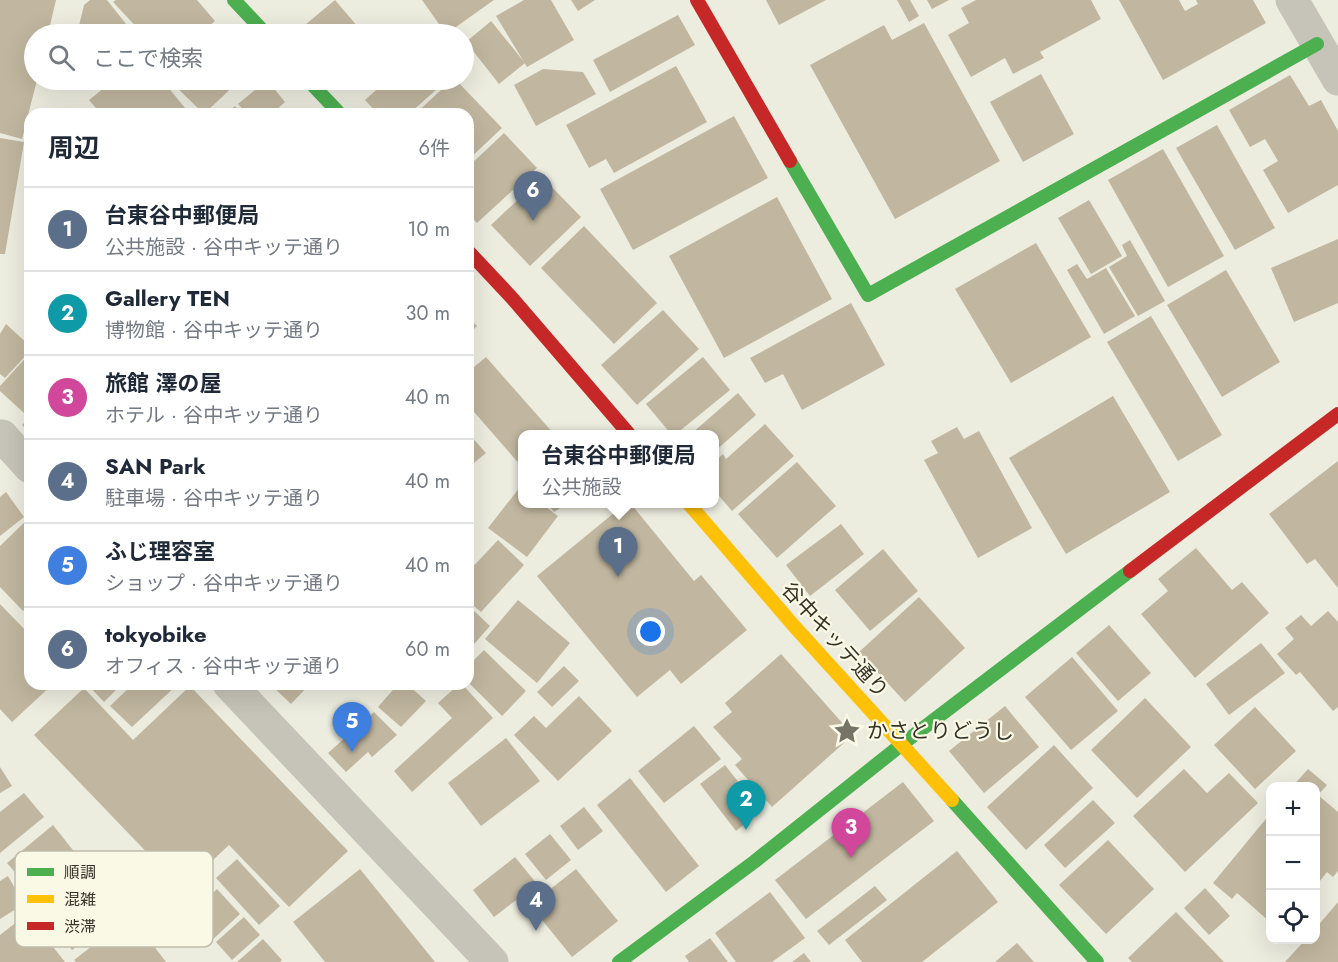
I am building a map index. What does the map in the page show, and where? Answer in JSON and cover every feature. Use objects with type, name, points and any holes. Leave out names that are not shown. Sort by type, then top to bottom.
[{"type":"street","points":[[234,0],[257,24]]},
{"type":"street","points":[[697,0],[868,295],[1317,44]]},
{"type":"street","points":[[1292,0],[1338,79]]},
{"type":"street","points":[[317,90],[334,108]]},
{"type":"street","points":[[474,257],[512,298],[625,430]]},
{"type":"street","points":[[619,962],[754,862],[901,745],[1338,414]]},
{"type":"street","points":[[2,436],[24,460]]},
{"type":"street","name":"谷中キッテ通り","points":[[691,508],[794,626],[1097,962]]},
{"type":"street","points":[[235,690],[492,962]]},
{"type":"building","points":[[0,0],[56,0],[50,24],[24,24],[24,90],[34,90],[30,108],[24,108],[22,139],[0,133]]},
{"type":"building","points":[[90,0],[107,0],[126,24],[79,24],[84,5]]},
{"type":"building","points":[[116,0],[197,0],[215,21],[212,24],[134,24],[113,2]]},
{"type":"building","points":[[335,0],[355,24],[306,24]]},
{"type":"building","points":[[422,0],[494,0],[460,24],[439,24]]},
{"type":"building","points":[[524,0],[551,0],[574,40],[527,67],[496,16]]},
{"type":"building","points":[[571,0],[595,0],[578,11]]},
{"type":"building","points":[[766,0],[826,0],[779,25]]},
{"type":"building","points":[[897,0],[910,0],[919,16],[909,22]]},
{"type":"building","points":[[927,0],[949,0],[932,9]]},
{"type":"building","points":[[976,0],[1091,0],[1101,19],[1040,52],[1044,58],[1013,74],[1005,58],[971,77],[948,35],[969,23],[961,8]]},
{"type":"building","points":[[1119,0],[1179,0],[1185,11],[1198,4],[1196,0],[1253,0],[1266,23],[1163,80]]},
{"type":"building","points":[[678,15],[695,45],[610,92],[593,60]]},
{"type":"building","points":[[491,21],[525,63],[499,84],[474,52],[474,35]]},
{"type":"building","points":[[924,23],[1000,161],[895,219],[810,65],[884,25],[892,40]]},
{"type":"building","points":[[676,66],[707,122],[614,173],[606,159],[589,168],[566,125]]},
{"type":"building","points":[[543,69],[583,72],[596,94],[536,126],[514,85]]},
{"type":"building","points":[[1041,74],[1074,134],[1023,162],[990,102]]},
{"type":"building","points":[[1290,75],[1309,106],[1321,100],[1338,131],[1338,185],[1288,213],[1263,170],[1278,161],[1265,139],[1250,147],[1229,110]]},
{"type":"building","points":[[102,90],[170,90],[185,108],[96,108],[89,100]]},
{"type":"building","points":[[179,90],[229,90],[210,108],[198,108]]},
{"type":"building","points":[[255,90],[275,90],[285,102],[278,108],[242,108],[238,104]]},
{"type":"building","points":[[376,90],[436,90],[416,108],[372,108],[365,100]]},
{"type":"building","points":[[441,90],[466,90],[502,128],[474,154],[474,108],[422,108]]},
{"type":"building","points":[[734,116],[768,178],[633,250],[600,189]]},
{"type":"building","points":[[1217,125],[1275,228],[1235,250],[1176,148]]},
{"type":"building","points":[[504,133],[537,168],[477,223],[474,220],[474,161]]},
{"type":"building","points":[[0,138],[24,142],[5,254],[0,254]]},
{"type":"building","points":[[1163,149],[1224,256],[1168,287],[1108,180]]},
{"type":"building","points":[[542,177],[581,217],[530,266],[491,225]]},
{"type":"building","points":[[777,197],[832,299],[724,358],[669,256]]},
{"type":"building","points":[[1089,200],[1122,256],[1091,274],[1058,218]]},
{"type":"building","points":[[584,226],[657,303],[614,344],[541,268]]},
{"type":"building","points":[[1338,239],[1338,303],[1294,322],[1271,268]]},
{"type":"building","points":[[1130,240],[1165,301],[1138,316],[1109,267],[1127,256],[1122,245]]},
{"type":"building","points":[[1036,243],[1091,337],[1011,383],[955,289]]},
{"type":"building","points":[[1077,264],[1087,279],[1106,268],[1135,316],[1104,334],[1067,270]]},
{"type":"building","points":[[1226,270],[1280,362],[1222,397],[1167,305]]},
{"type":"building","points":[[851,303],[885,365],[802,410],[783,374],[765,383],[750,358]]},
{"type":"building","points":[[663,310],[699,349],[637,405],[601,365]]},
{"type":"building","points":[[1151,316],[1222,435],[1178,461],[1107,342]]},
{"type":"building","points":[[6,324],[24,340],[24,357],[5,378],[0,374],[0,334]]},
{"type":"building","points":[[486,357],[550,430],[518,430],[518,462],[474,412],[474,367]]},
{"type":"building","points":[[703,357],[730,390],[681,430],[668,430],[646,404]]},
{"type":"building","points":[[24,360],[24,413],[0,391],[0,386]]},
{"type":"building","points":[[738,393],[756,415],[719,448],[719,430],[696,430]]},
{"type":"building","points":[[1113,396],[1170,492],[1066,554],[1009,458]]},
{"type":"building","points":[[765,424],[794,456],[732,511],[719,496],[719,458],[723,454],[726,459]]},
{"type":"building","points":[[957,427],[964,439],[979,431],[1032,528],[978,558],[924,460],[938,453],[931,441]]},
{"type":"building","points":[[474,440],[486,453],[474,463]]},
{"type":"building","points":[[1338,461],[1338,588],[1315,559],[1307,564],[1269,514]]},
{"type":"building","points":[[797,462],[836,506],[777,558],[738,514]]},
{"type":"building","points":[[518,490],[518,508],[547,508],[558,516],[527,557],[488,528]]},
{"type":"building","points":[[6,492],[24,517],[0,536],[0,497]]},
{"type":"building","points":[[620,508],[634,508],[694,581],[701,575],[747,630],[681,684],[670,670],[637,697],[537,576]]},
{"type":"building","points":[[24,523],[23,611],[0,587],[0,546]]},
{"type":"building","points":[[841,524],[864,554],[810,596],[786,565]]},
{"type":"building","points":[[498,540],[524,565],[481,612],[474,606],[474,566]]},
{"type":"building","points":[[1196,548],[1232,590],[1242,582],[1269,613],[1195,678],[1141,614],[1168,591],[1158,579]]},
{"type":"building","points":[[883,549],[918,591],[870,631],[835,590]]},
{"type":"building","points":[[919,597],[965,648],[905,702],[859,652]]},
{"type":"building","points":[[518,600],[570,643],[537,683],[485,639]]},
{"type":"building","points":[[0,604],[24,629],[24,690],[47,690],[12,722],[0,709]]},
{"type":"building","points":[[474,611],[490,626],[474,644]]},
{"type":"building","points":[[1328,611],[1338,622],[1338,707],[1333,711],[1300,672],[1296,675],[1277,654],[1294,639],[1285,628],[1301,615],[1311,626]]},
{"type":"building","points":[[1109,625],[1151,673],[1118,701],[1076,653]]},
{"type":"building","points":[[1261,643],[1285,673],[1229,715],[1206,684]]},
{"type":"building","points":[[484,650],[526,691],[502,716],[474,688],[474,660]]},
{"type":"building","points":[[781,654],[853,735],[772,807],[735,765],[742,759],[713,727],[732,712],[725,703]]},
{"type":"building","points":[[1072,657],[1118,711],[1071,750],[1025,697]]},
{"type":"building","points":[[564,666],[579,681],[552,707],[537,692]]},
{"type":"building","points":[[82,690],[86,690],[133,740],[186,690],[194,690],[348,851],[289,907],[229,845],[213,860],[213,851],[145,851],[34,735]]},
{"type":"building","points":[[93,690],[116,690],[104,702]]},
{"type":"building","points":[[127,690],[172,690],[132,727],[110,706]]},
{"type":"building","points":[[276,690],[304,690],[291,704]]},
{"type":"building","points":[[393,690],[414,690],[426,701],[401,727],[378,707]]},
{"type":"building","points":[[452,690],[467,690],[493,718],[412,792],[394,771],[452,718],[438,703]]},
{"type":"building","points":[[579,696],[612,731],[558,781],[514,735],[534,716],[546,728]]},
{"type":"building","points":[[1145,698],[1191,747],[1137,798],[1091,750]]},
{"type":"building","points":[[1005,706],[1039,747],[984,793],[949,751]]},
{"type":"building","points":[[1255,707],[1296,751],[1255,789],[1214,745]]},
{"type":"building","points":[[374,712],[397,735],[372,757],[368,752],[346,772],[328,753]]},
{"type":"building","points":[[694,726],[721,759],[664,803],[638,771]]},
{"type":"building","points":[[506,738],[540,781],[481,826],[448,783]]},
{"type":"building","points":[[1054,745],[1093,788],[1026,850],[987,807]]},
{"type":"building","points":[[725,765],[761,811],[736,831],[700,784]]},
{"type":"building","points":[[0,767],[12,786],[0,793]]},
{"type":"building","points":[[1184,769],[1207,793],[1229,773],[1258,803],[1185,872],[1133,816]]},
{"type":"building","points":[[1308,769],[1327,785],[1320,793],[1320,782],[1297,782]]},
{"type":"building","points":[[630,778],[699,866],[666,892],[597,805]]},
{"type":"building","points":[[903,782],[934,821],[806,919],[775,880]]},
{"type":"building","points":[[24,793],[44,817],[0,853],[0,812]]},
{"type":"building","points":[[1320,797],[1338,812],[1338,871],[1333,877],[1327,872],[1320,881]]},
{"type":"building","points":[[1093,800],[1115,823],[1065,868],[1044,845]]},
{"type":"building","points":[[584,807],[603,831],[578,850],[560,826]]},
{"type":"building","points":[[1266,819],[1266,918],[1237,893],[1232,899],[1213,883]]},
{"type":"building","points":[[53,825],[74,851],[22,851]]},
{"type":"building","points":[[550,834],[571,860],[546,880],[525,854]]},
{"type":"building","points":[[1108,840],[1154,889],[1106,934],[1059,885]]},
{"type":"building","points":[[957,851],[998,902],[922,962],[862,962],[845,940]]},
{"type":"building","points":[[15,856],[15,872],[7,863]]},
{"type":"building","points":[[515,857],[537,884],[494,917],[473,890]]},
{"type":"building","points":[[237,859],[280,906],[259,925],[216,878]]},
{"type":"building","points":[[360,869],[435,962],[325,962],[293,922]]},
{"type":"building","points":[[576,869],[618,921],[572,957],[530,905]]},
{"type":"building","points":[[8,876],[15,888],[15,910],[0,919],[0,881]]},
{"type":"building","points":[[875,886],[887,900],[829,945],[817,931]]},
{"type":"building","points":[[1205,888],[1230,916],[1209,935],[1184,908]]},
{"type":"building","points":[[217,889],[240,914],[213,939],[213,893]]},
{"type":"building","points":[[770,892],[805,938],[772,962],[736,962],[715,933]]},
{"type":"building","points":[[1338,902],[1338,962],[1285,962],[1301,944],[1320,944],[1320,923]]},
{"type":"building","points":[[1176,912],[1224,962],[1132,962],[1128,958]]},
{"type":"building","points":[[244,917],[260,935],[232,960],[216,942]]},
{"type":"building","points":[[15,923],[15,947],[53,947],[65,962],[0,962],[0,935]]},
{"type":"building","points":[[710,938],[728,962],[689,962],[685,956]]},
{"type":"building","points":[[263,939],[282,960],[280,962],[237,962]]},
{"type":"building","points":[[1017,943],[1034,962],[995,962]]},
{"type":"building","points":[[91,947],[155,947],[166,962],[76,962],[74,960]]},
{"type":"building","points":[[804,953],[811,962],[792,962]]},
{"type":"traffic: fast","points":[[234,0],[257,24]]},
{"type":"traffic: fast","points":[[790,161],[868,295],[1317,44]]},
{"type":"traffic: fast","points":[[317,90],[334,108]]},
{"type":"traffic: fast","points":[[619,962],[754,862],[901,745],[1130,571]]},
{"type":"traffic: fast","points":[[952,800],[1097,962]]},
{"type":"traffic: slow","points":[[692,508],[794,626],[952,800]]},
{"type":"traffic: jam","points":[[697,0],[790,161]]},
{"type":"traffic: jam","points":[[474,257],[626,430]]},
{"type":"traffic: jam","points":[[1130,571],[1338,414]]},
{"type":"place","name":"tokyobike","points":[[533,221]]},
{"type":"place","name":"台東谷中郵便局","points":[[618,577]]},
{"type":"place","name":"かさとりどうし","points":[[847,731]]},
{"type":"place","name":"ふじ理容室","points":[[352,752]]},
{"type":"place","name":"Gallery TEN","points":[[746,830]]},
{"type":"place","name":"旅館 澤の屋","points":[[851,858]]},
{"type":"place","name":"SAN Park","points":[[536,931]]}]
